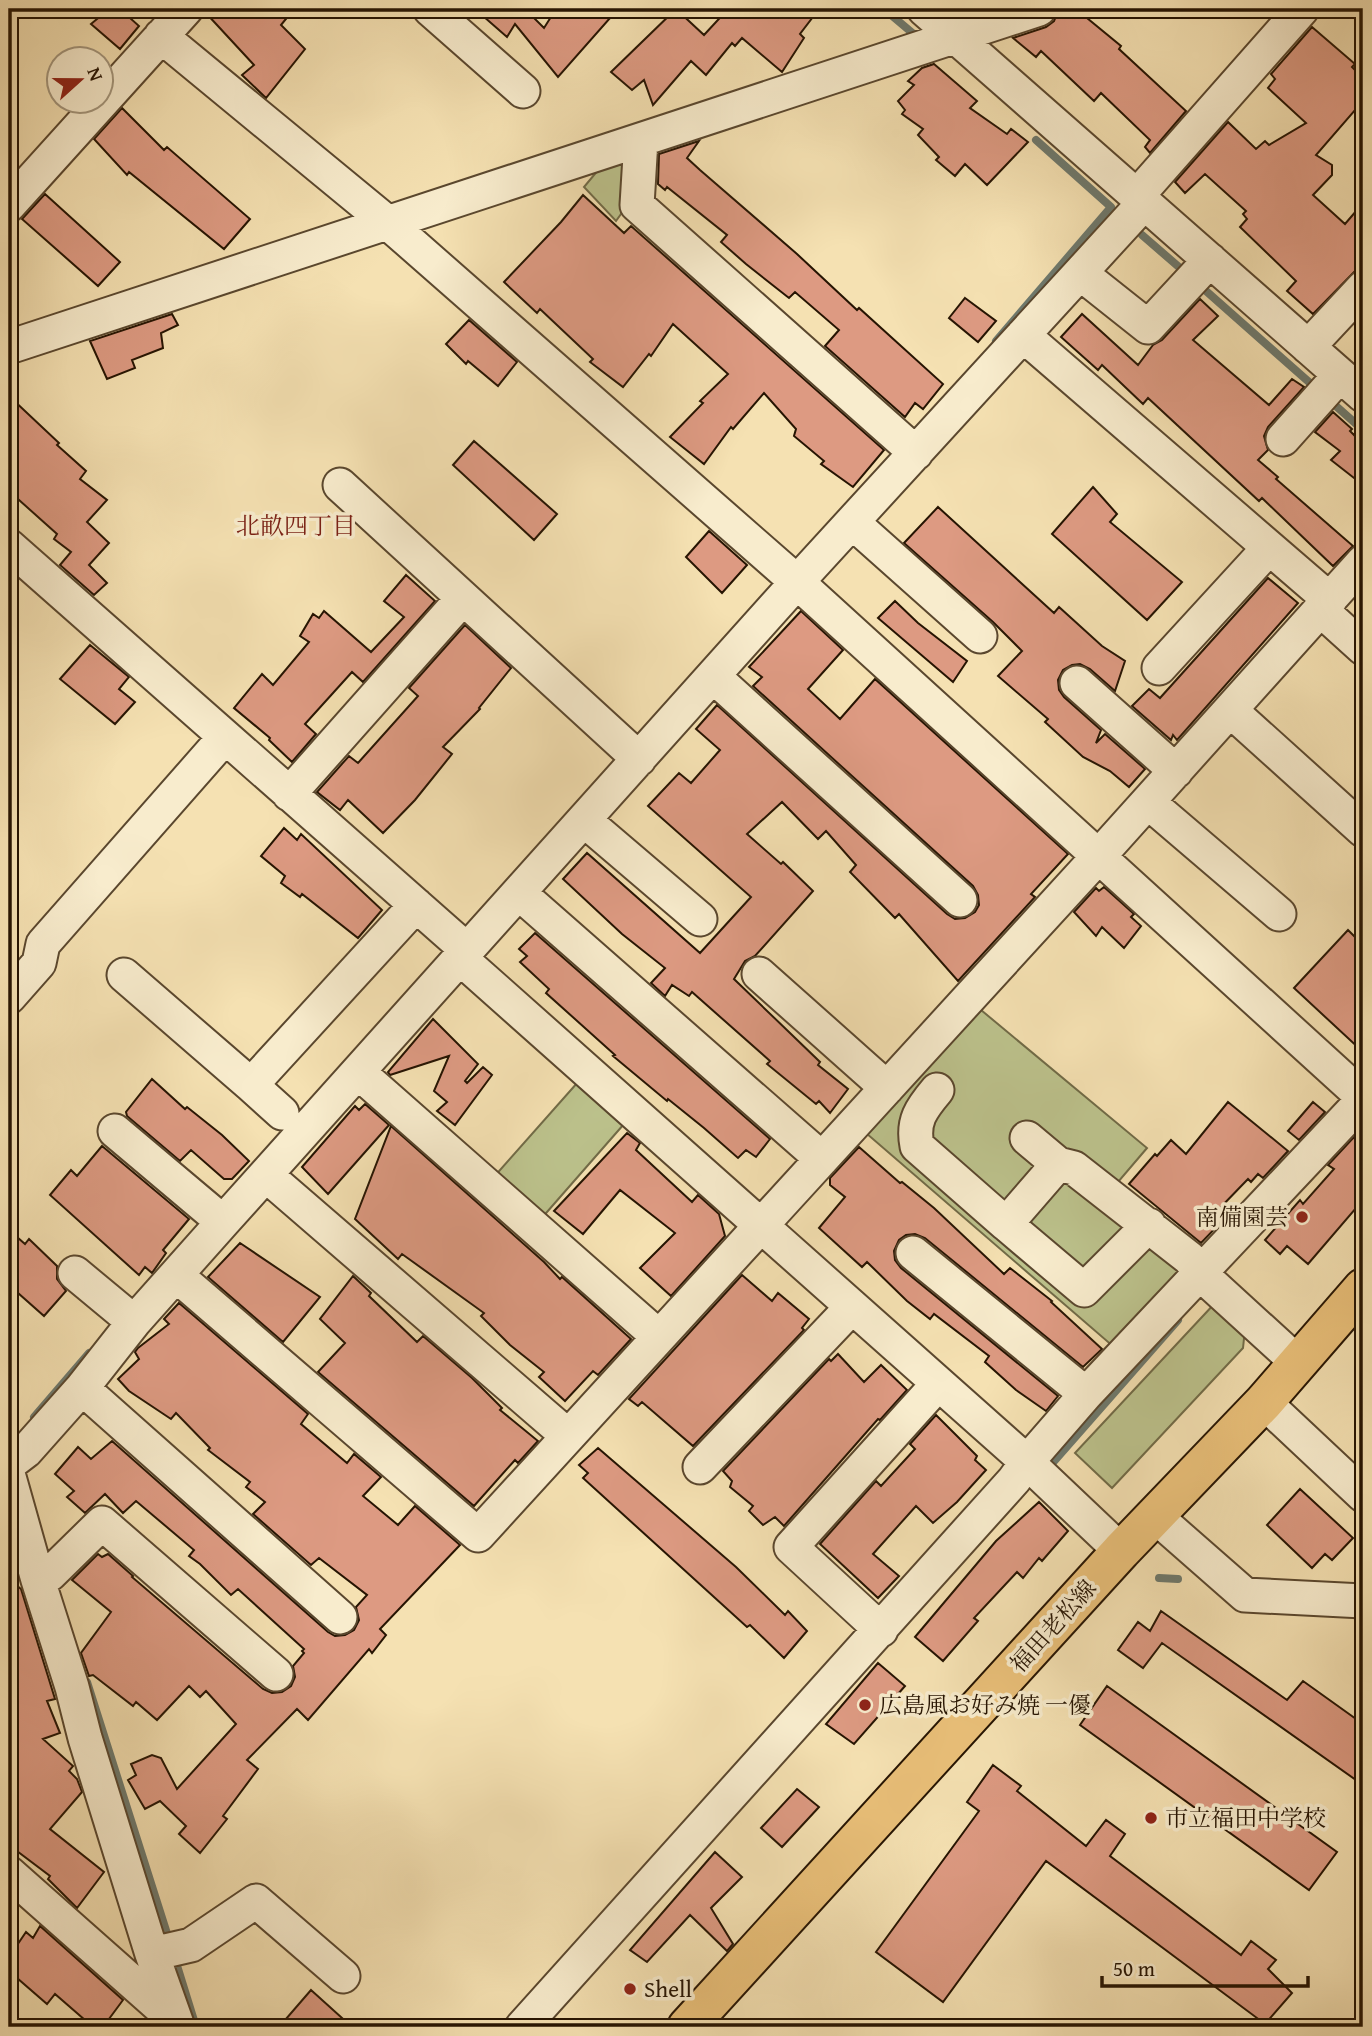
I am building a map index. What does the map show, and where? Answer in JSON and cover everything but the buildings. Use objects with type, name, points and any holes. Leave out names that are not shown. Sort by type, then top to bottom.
[{"type":"main road","name":"福田老松線","points":[[687,2027],[1121,1551],[1264,1402],[1363,1288]]},
{"type":"street","points":[[9,205],[186,9]]},
{"type":"street","points":[[430,9],[523,91]]},
{"type":"street","points":[[924,9],[1352,385],[1283,439]]},
{"type":"street","points":[[9,347],[381,218],[641,140],[1039,9]]},
{"type":"street","points":[[169,2022],[163,1951],[15,1463],[223,1222],[797,582],[1080,273],[1302,9]]},
{"type":"street","points":[[161,36],[381,218],[797,582],[1363,1098],[1207,1280],[1086,1394],[881,1630],[522,2027]]},
{"type":"street","points":[[641,140],[637,205],[916,453]]},
{"type":"street","points":[[1080,273],[1147,327],[1210,260]]},
{"type":"street","points":[[1308,346],[1363,288]]},
{"type":"street","points":[[1023,335],[1269,548],[1325,605],[1363,649]]},
{"type":"street","points":[[340,485],[639,759]]},
{"type":"street","points":[[852,522],[980,636]]},
{"type":"street","points":[[9,546],[416,905],[464,954],[937,1384],[1027,1462],[1121,1551]]},
{"type":"street","points":[[1159,668],[1269,548]]},
{"type":"street","points":[[176,1275],[478,1535],[1098,857],[1363,562]]},
{"type":"street","points":[[289,794],[463,598]]},
{"type":"street","points":[[713,676],[960,900]]},
{"type":"street","points":[[1077,683],[1176,771]]},
{"type":"street","points":[[1230,710],[1363,830]]},
{"type":"street","points":[[9,997],[39,963],[43,944],[225,737]]},
{"type":"street","points":[[1148,802],[1279,914]]},
{"type":"street","points":[[584,820],[700,919]]},
{"type":"street","points":[[519,893],[822,1159]]},
{"type":"street","points":[[251,1085],[416,905]]},
{"type":"street","points":[[759,974],[887,1088]]},
{"type":"street","points":[[124,975],[282,1113]]},
{"type":"street","points":[[358,1072],[659,1337]]},
{"type":"street","points":[[937,1090],[921,1108],[914,1132],[917,1146],[1084,1290],[1149,1225]]},
{"type":"street","points":[[116,1131],[223,1222]]},
{"type":"street","points":[[1027,1138],[1058,1164],[1074,1168],[1189,1258],[1207,1280],[1298,1363]]},
{"type":"street","points":[[1006,1224],[1058,1164]]},
{"type":"street","points":[[266,1175],[568,1436]]},
{"type":"street","points":[[913,1252],[1086,1394]]},
{"type":"street","points":[[75,1273],[134,1322]]},
{"type":"street","points":[[700,1467],[852,1307]]},
{"type":"street","points":[[881,1630],[791,1547],[937,1384]]},
{"type":"street","points":[[82,1388],[340,1617]]},
{"type":"street","points":[[1264,1402],[1363,1495]]},
{"type":"street","points":[[1155,1516],[1245,1595],[1363,1601]]},
{"type":"street","points":[[47,1574],[102,1523],[275,1674]]},
{"type":"street","points":[[9,1873],[169,2022]]},
{"type":"street","points":[[163,1951],[191,1945],[256,1901],[343,1976]]},
{"type":"green space","points":[[629,154],[631,200],[616,221],[584,187],[609,157]]},
{"type":"green space","points":[[975,1005],[1147,1148],[1100,1203],[1178,1263],[1181,1281],[1115,1348],[859,1127]]},
{"type":"green space","points":[[578,1082],[624,1124],[540,1220],[493,1178]]},
{"type":"green space","points":[[1216,1302],[1245,1329],[1243,1348],[1112,1488],[1075,1453]]},
{"type":"waterway","points":[[884,9],[916,36],[911,38]]},
{"type":"waterway","points":[[996,341],[1111,207],[1036,140]]},
{"type":"waterway","points":[[1142,235],[1187,274]]},
{"type":"waterway","points":[[1197,283],[1318,390]]},
{"type":"waterway","points":[[1328,399],[1363,430]]},
{"type":"waterway","points":[[1048,1468],[1178,1320]]},
{"type":"waterway","points":[[34,1417],[89,1353]]},
{"type":"waterway","points":[[9,1432],[14,1449]]},
{"type":"waterway","points":[[1159,1578],[1178,1579]]},
{"type":"waterway","points":[[87,1682],[170,1943]]},
{"type":"waterway","points":[[174,1956],[196,2027]]},
{"type":"place","name":"南備園芸","points":[[1302,1217]]},
{"type":"place","name":"広島風お好み焼 一優","points":[[865,1705]]},
{"type":"place","name":"市立福田中学校","points":[[1151,1818]]},
{"type":"place","name":"Shell","points":[[630,1989]]},
{"type":"district","name":"北畝四丁目","points":[[296,526]]}]
